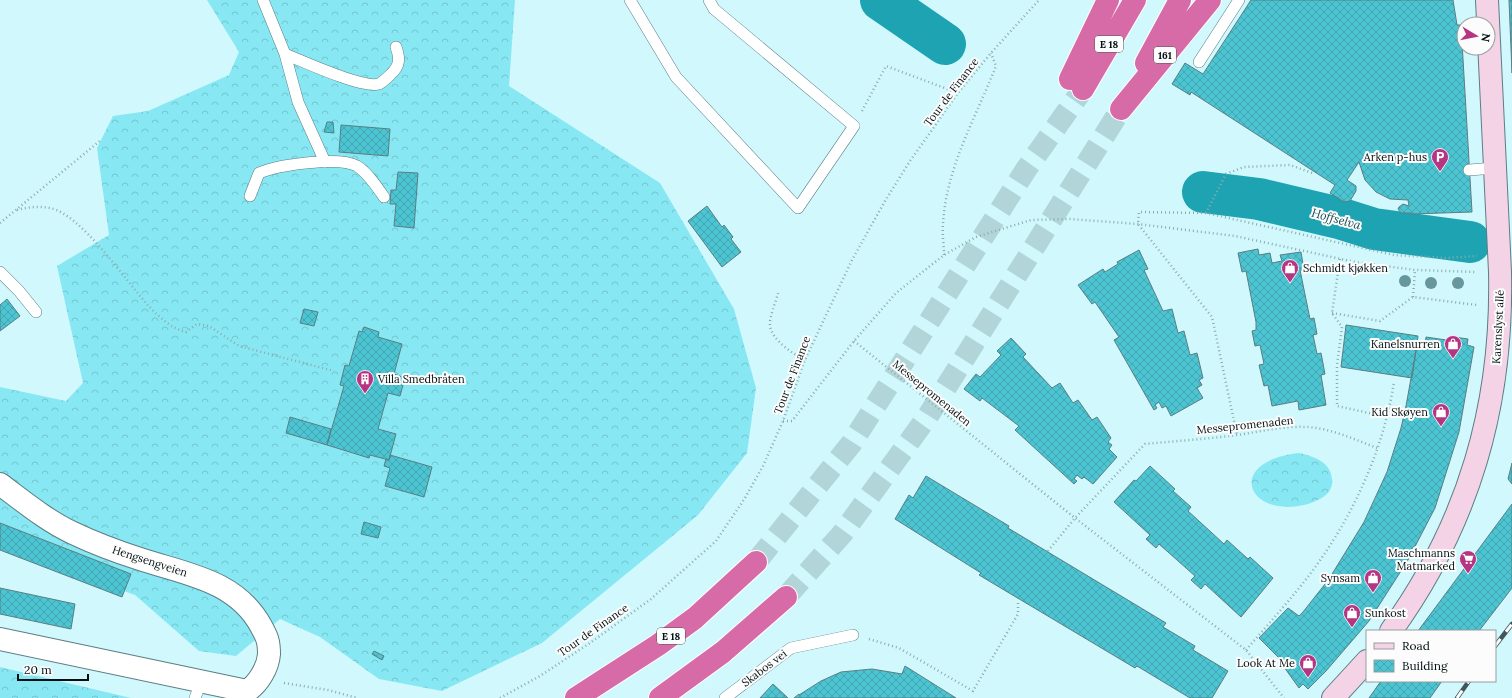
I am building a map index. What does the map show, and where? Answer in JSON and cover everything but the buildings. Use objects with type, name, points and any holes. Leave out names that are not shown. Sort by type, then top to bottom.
[{"type":"highway","name":"E 18","points":[[1108,0],[1077,84],[1135,0]]},
{"type":"highway","name":"161","points":[[1180,0],[1121,109],[1210,0]]},
{"type":"highway","name":"E 18","points":[[576,698],[658,645],[695,618],[756,562]]},
{"type":"highway","points":[[660,698],[722,652],[786,597]]},
{"type":"street","name":"Karenslyst allé","points":[[1392,630],[1428,573],[1448,534],[1473,472],[1485,427],[1498,354],[1501,308],[1500,264],[1487,0]]},
{"type":"street","name":"Hengsengveien","points":[[0,484],[16,497],[72,532],[139,559],[207,579],[241,600],[256,616],[269,642],[269,662]]},
{"type":"street","points":[[0,639],[198,690],[251,696],[269,662]]},
{"type":"street","points":[[1334,698],[1366,662]]},
{"type":"lane","points":[[263,0],[285,54],[298,102],[325,162]]},
{"type":"lane","points":[[630,0],[676,77],[798,208],[854,126],[714,9],[709,0]]},
{"type":"lane","points":[[1199,62],[1239,0]]},
{"type":"lane","points":[[285,54],[353,80],[374,85],[380,84],[397,66],[400,57],[396,47]]},
{"type":"lane","points":[[250,196],[259,173],[269,169],[312,162],[343,162],[358,166],[374,183],[384,197]]},
{"type":"lane","points":[[1470,170],[1495,168]]},
{"type":"lane","points":[[0,272],[19,291],[36,312]]},
{"type":"lane","name":"Skabos vei","points":[[725,698],[791,648],[853,635]]},
{"type":"path","name":"Tour de Finance","points":[[500,698],[540,676],[590,643],[651,599],[716,541],[745,498],[763,466],[783,421],[805,360],[852,260],[885,201],[910,161],[958,93],[991,53],[1039,0]]},
{"type":"path","points":[[944,255],[943,224],[950,181],[966,136],[996,66],[991,53]]},
{"type":"path","points":[[854,126],[886,66],[958,93]]},
{"type":"path","points":[[0,223],[101,140]]},
{"type":"path","points":[[1207,212],[1226,174],[1244,167],[1290,165],[1312,173]]},
{"type":"path","points":[[17,210],[31,207],[51,208],[76,223],[94,241],[156,314],[180,331],[186,332],[197,324],[209,326],[239,346],[334,372]]},
{"type":"path","points":[[1237,435],[1212,317],[1138,224],[1139,212],[1207,212],[1394,255],[1446,258],[1500,264]]},
{"type":"path","points":[[783,421],[792,421],[854,341],[896,293],[944,255],[976,237],[1031,220],[1070,219],[1138,224],[1235,236],[1340,259],[1415,270],[1500,264]]},
{"type":"path","points":[[1340,259],[1332,313],[1342,327],[1337,365],[1337,406],[1387,417]]},
{"type":"path","points":[[1413,297],[1415,270]]},
{"type":"path","points":[[778,293],[770,325],[773,336],[805,360]]},
{"type":"path","points":[[1332,313],[1380,321],[1413,297],[1478,305]]},
{"type":"path","name":"Messepromenaden","points":[[854,341],[1075,518],[1246,650],[1284,698]]},
{"type":"path","points":[[1246,650],[1300,586],[1336,535],[1350,510],[1377,448],[1387,417],[1394,382]]},
{"type":"path","name":"Messepromenaden","points":[[1048,551],[1075,518],[1146,444],[1237,435],[1278,428],[1310,427],[1322,428],[1345,435],[1377,448]]},
{"type":"path","points":[[853,635],[899,648],[973,691],[1018,614],[1018,600]]},
{"type":"path","points":[[269,662],[270,676],[275,681],[328,690],[358,698]]},
{"type":"green space","points":[[207,0],[515,0],[509,86],[660,183],[734,309],[756,388],[747,453],[698,515],[542,643],[442,691],[379,679],[320,637],[280,619],[236,656],[199,651],[135,595],[20,552],[0,533],[0,387],[66,401],[83,383],[57,266],[109,235],[97,148],[113,116],[148,111],[229,75],[239,52]]},
{"type":"green space","points":[[1299,453],[1315,458],[1325,464],[1328,468],[1331,473],[1332,483],[1328,493],[1314,502],[1304,505],[1284,507],[1268,503],[1257,496],[1252,487],[1253,476],[1260,466],[1276,458]]},
{"type":"green space","points":[[0,667],[131,698],[0,698]]},
{"type":"waterway","name":"Hoffselva","points":[[881,0],[945,44]]},
{"type":"waterway","name":"Hoffselva","points":[[1203,192],[1259,199],[1339,218],[1374,229],[1470,242]]},
{"type":"tunnel","points":[[756,562],[851,444],[1027,168],[1083,89]]},
{"type":"tunnel","points":[[786,597],[842,534],[928,416],[1121,109]]},
{"type":"railway","points":[[1496,645],[1512,624]]},
{"type":"railway","points":[[1457,698],[1468,682]]},
{"type":"place","name":"Arken p-hus","points":[[1440,172]]},
{"type":"place","name":"Schmidt kjøkken","points":[[1290,283]]},
{"type":"place","name":"Kanelsnurren","points":[[1453,359]]},
{"type":"place","name":"Villa Smedbråten","points":[[365,394]]},
{"type":"place","name":"Kid Skøyen","points":[[1441,427]]},
{"type":"place","name":"Maschmanns Matmarked","points":[[1468,574]]},
{"type":"place","name":"Synsam","points":[[1373,593]]},
{"type":"place","name":"Sunkost","points":[[1352,628]]},
{"type":"place","name":"Look At Me","points":[[1308,678]]}]
